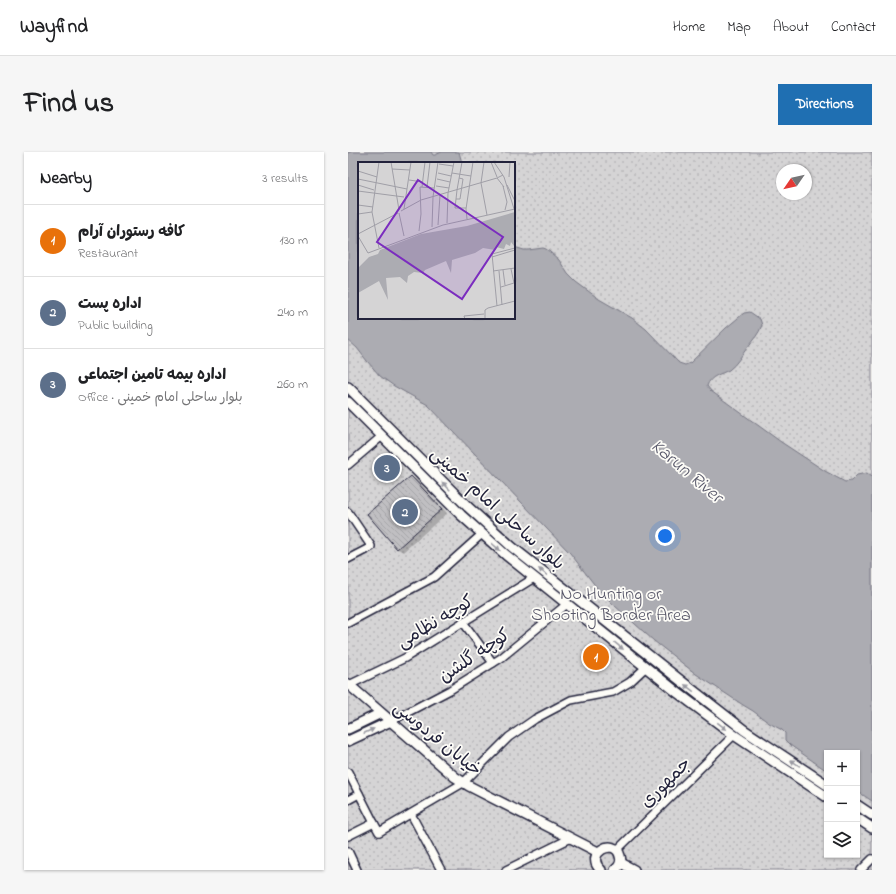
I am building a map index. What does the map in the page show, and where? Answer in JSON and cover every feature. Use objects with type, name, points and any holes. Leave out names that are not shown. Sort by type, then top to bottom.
[{"type":"main road","name":"بلوار ساحلی امام خمینی","points":[[348,388],[468,507],[512,547],[741,728],[824,783]]},
{"type":"main road","name":"بلوار ساحلی امام خمینی","points":[[348,402],[461,515],[506,555],[734,735],[824,796]]},
{"type":"main road","name":"خیابان فردوسی","points":[[348,685],[463,783],[598,852]]},
{"type":"main road","points":[[348,729],[381,713]]},
{"type":"main road","points":[[348,741],[391,721]]},
{"type":"main road","points":[[734,735],[741,728]]},
{"type":"main road","points":[[860,807],[872,815]]},
{"type":"main road","points":[[860,820],[872,828]]},
{"type":"main road","points":[[599,869],[596,860],[598,852],[605,847],[609,847],[617,850],[621,856],[618,866],[634,870]]},
{"type":"street","points":[[348,465],[382,436]]},
{"type":"street","points":[[348,512],[371,547],[348,560]]},
{"type":"street","points":[[348,623],[434,577],[482,534]]},
{"type":"street","name":"کوچه نظامی","points":[[348,685],[405,658],[534,578]]},
{"type":"street","name":"کوچه گلشن","points":[[391,721],[450,690],[501,658],[567,604]]},
{"type":"street","points":[[463,622],[493,663]]},
{"type":"street","points":[[348,772],[379,832],[463,783],[509,737],[534,719],[571,700],[614,692],[630,682],[646,667]]},
{"type":"street","name":"جمهوری","points":[[617,850],[734,735]]},
{"type":"street","points":[[348,800],[359,794]]},
{"type":"street","points":[[411,814],[441,870]]},
{"type":"street","points":[[348,836],[374,823]]},
{"type":"street","points":[[506,870],[571,838]]},
{"type":"street","points":[[348,851],[357,870]]},
{"type":"street","points":[[861,870],[872,859]]},
{"type":"green space","name":"No Hunting or Shooting Border Area","points":[[348,152],[872,152],[872,870],[348,870]]},
{"type":"water","name":"Karun River","points":[[348,152],[431,152],[435,155],[442,152],[459,152],[462,162],[358,162],[358,319],[515,319],[515,247],[524,250],[546,249],[559,260],[568,274],[576,282],[599,299],[632,318],[646,329],[679,363],[685,365],[690,363],[726,328],[744,313],[750,312],[760,319],[762,325],[756,337],[737,363],[729,370],[713,378],[707,386],[711,391],[781,442],[825,471],[845,482],[851,481],[857,475],[867,473],[872,477],[872,801],[860,793],[860,750],[824,750],[824,769],[790,745],[785,740],[785,733],[782,730],[769,723],[696,674],[654,641],[597,588],[570,553],[428,405],[394,386],[380,376],[357,348],[348,340]]},
{"type":"building","points":[[411,476],[442,509],[397,549],[367,514]]},
{"type":"place","name":"اداره بیمه تامین اجتماعی","points":[[387,468]]},
{"type":"place","name":"اداره پست","points":[[405,512]]},
{"type":"place","name":"کافه رستوران آرام","points":[[596,657]]}]
